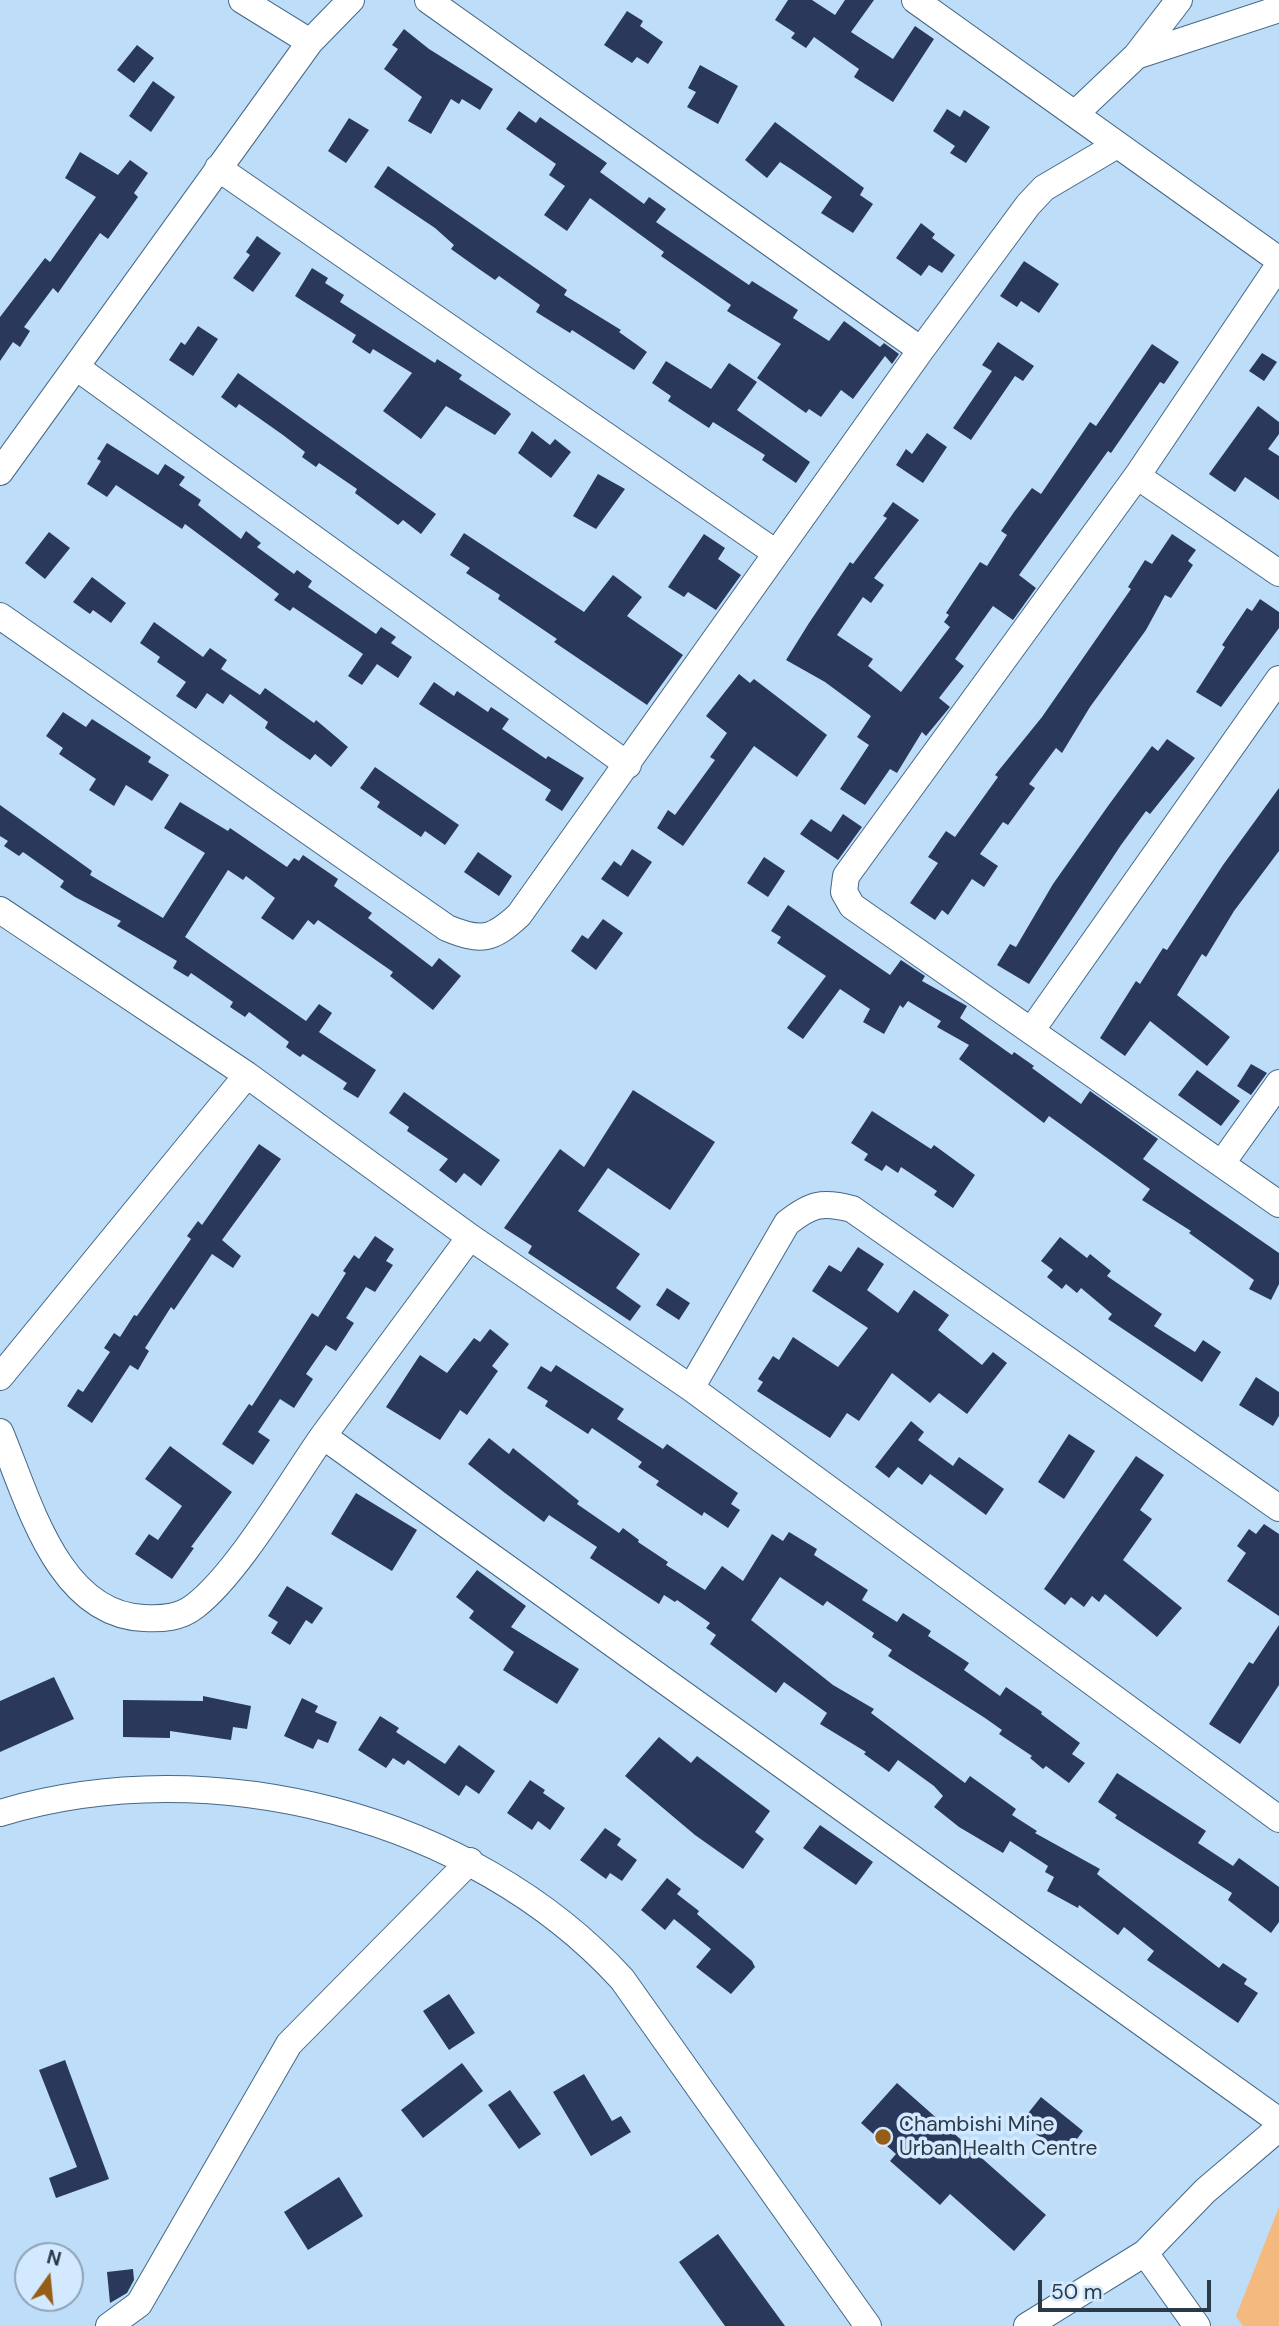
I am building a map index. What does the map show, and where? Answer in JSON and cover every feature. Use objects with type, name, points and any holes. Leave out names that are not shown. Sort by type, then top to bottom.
[{"type":"street","points":[[242,0],[310,42]]},
{"type":"street","points":[[0,472],[310,42],[351,0]]},
{"type":"street","points":[[428,0],[921,350]]},
{"type":"street","points":[[915,0],[1076,113],[1279,263],[1137,476],[846,876],[844,892],[852,906],[1279,1204]]},
{"type":"street","points":[[1076,113],[1136,56],[1179,0]]},
{"type":"street","points":[[1136,56],[1279,9]]},
{"type":"street","points":[[0,616],[447,928],[467,937],[488,938],[519,915],[921,350],[1028,205],[1044,188],[1117,145]]},
{"type":"street","points":[[218,168],[776,553]]},
{"type":"street","points":[[76,367],[628,765]]},
{"type":"street","points":[[1137,476],[1279,573]]},
{"type":"street","points":[[1031,1031],[1279,679]]},
{"type":"street","points":[[4,921],[247,1075],[470,1237],[691,1388],[1279,1819]]},
{"type":"street","points":[[0,1377],[247,1075]]},
{"type":"street","points":[[1222,1163],[1279,1083]]},
{"type":"street","points":[[691,1388],[787,1223],[807,1208],[830,1203],[852,1209],[1279,1507]]},
{"type":"street","points":[[0,1432],[46,1541],[76,1588],[107,1610],[137,1618],[166,1619],[194,1608],[217,1584],[470,1237]]},
{"type":"street","points":[[323,1436],[1279,2121]]},
{"type":"street","points":[[0,1813],[102,1791],[195,1789],[274,1800],[348,1816],[408,1835],[470,1861],[556,1915],[591,1945],[622,1979],[868,2326]]},
{"type":"street","points":[[109,2326],[139,2304],[289,2044],[470,1861]]},
{"type":"street","points":[[1027,2326],[1145,2253],[1205,2191],[1279,2128]]},
{"type":"street","points":[[1145,2253],[1197,2326]]},
{"type":"shaded area","points":[[1279,2207],[1279,2326],[1243,2326],[1236,2316]]},
{"type":"building","points":[[788,0],[812,0],[835,15],[845,0],[874,0],[851,32],[893,59],[915,26],[934,39],[893,102],[854,77],[859,69],[814,37],[806,48],[791,38],[795,33],[775,20]]},
{"type":"building","points":[[627,11],[643,21],[640,26],[663,42],[648,64],[637,57],[632,63],[604,45]]},
{"type":"building","points":[[404,29],[429,49],[493,89],[480,110],[462,99],[459,104],[451,99],[431,134],[408,121],[422,97],[384,69],[398,49],[392,45]]},
{"type":"building","points":[[137,45],[154,58],[134,83],[117,70]]},
{"type":"building","points":[[700,65],[738,86],[718,124],[687,107],[696,92],[688,88]]},
{"type":"building","points":[[153,81],[175,97],[151,132],[129,116]]},
{"type":"building","points":[[947,109],[960,117],[964,110],[990,127],[966,163],[950,153],[955,146],[933,131]]},
{"type":"building","points":[[519,111],[536,123],[540,117],[607,163],[600,172],[644,204],[649,197],[666,209],[656,222],[749,285],[752,281],[798,310],[793,318],[829,341],[844,321],[880,347],[884,343],[899,354],[892,364],[885,356],[853,399],[841,390],[821,417],[809,409],[806,413],[757,378],[781,344],[727,311],[731,305],[661,256],[664,252],[590,198],[567,231],[544,215],[565,186],[549,175],[556,164],[506,129]]},
{"type":"building","points":[[349,118],[369,130],[346,163],[328,151]]},
{"type":"building","points":[[775,122],[864,188],[860,195],[873,204],[853,233],[821,213],[832,197],[791,169],[780,162],[767,178],[745,160]]},
{"type":"building","points":[[80,152],[118,175],[130,160],[148,173],[134,193],[138,197],[108,239],[100,233],[58,293],[53,288],[24,327],[30,331],[20,347],[13,342],[0,361],[0,317],[45,258],[50,262],[96,197],[65,178]]},
{"type":"building","points":[[388,166],[567,290],[564,295],[621,330],[619,332],[647,352],[634,370],[572,330],[570,333],[536,312],[540,305],[499,276],[495,280],[479,269],[451,249],[454,245],[435,228],[374,187]]},
{"type":"building","points":[[921,223],[935,234],[932,238],[955,255],[942,273],[929,265],[921,276],[896,258]]},
{"type":"building","points":[[257,236],[281,253],[253,292],[233,278],[250,255],[246,252]]},
{"type":"building","points":[[1024,261],[1059,284],[1039,313],[1021,301],[1017,307],[1000,296]]},
{"type":"building","points":[[312,268],[328,278],[325,283],[344,295],[340,302],[435,363],[437,359],[462,375],[459,379],[508,411],[511,414],[495,435],[446,406],[421,439],[383,411],[412,373],[373,349],[370,354],[352,342],[356,335],[295,296]]},
{"type":"building","points":[[198,326],[218,339],[193,376],[169,360],[181,342],[185,345]]},
{"type":"building","points":[[998,342],[1034,366],[1023,381],[1015,376],[971,440],[953,428],[992,371],[982,365]]},
{"type":"building","points":[[1152,344],[1179,362],[1164,384],[1160,382],[1111,453],[1108,451],[1019,575],[1036,588],[1013,620],[993,606],[955,659],[964,666],[939,698],[950,707],[926,736],[922,732],[897,773],[890,769],[865,805],[840,789],[869,745],[857,737],[871,716],[825,682],[786,660],[850,562],[853,564],[887,518],[883,516],[893,502],[919,520],[874,578],[884,585],[871,603],[863,597],[837,635],[873,659],[868,666],[901,692],[950,627],[944,622],[949,615],[946,613],[980,562],[987,566],[1007,535],[1001,531],[1014,512],[1032,488],[1041,494],[1090,422],[1096,426]]},
{"type":"building","points":[[1262,353],[1277,362],[1264,381],[1249,371]]},
{"type":"building","points":[[666,361],[711,389],[729,363],[757,382],[737,410],[810,462],[796,483],[762,460],[765,455],[713,422],[709,428],[668,401],[671,396],[652,383]]},
{"type":"building","points":[[238,373],[436,514],[421,534],[403,520],[398,525],[355,493],[357,489],[319,463],[316,467],[302,457],[305,452],[283,435],[239,404],[236,408],[221,397]]},
{"type":"building","points":[[1258,406],[1279,422],[1279,434],[1268,449],[1279,456],[1279,500],[1245,477],[1235,492],[1209,474]]},
{"type":"building","points":[[532,431],[550,445],[555,439],[571,452],[551,478],[518,453]]},
{"type":"building","points":[[927,433],[947,447],[923,483],[896,465],[906,449],[912,454]]},
{"type":"building","points":[[107,443],[158,475],[165,464],[185,477],[179,485],[201,500],[198,505],[241,539],[246,531],[261,543],[257,547],[294,574],[297,570],[312,581],[308,587],[376,634],[381,627],[396,637],[391,643],[412,657],[398,678],[377,664],[362,685],[348,676],[363,654],[293,607],[290,611],[274,600],[279,594],[185,524],[182,529],[116,485],[107,497],[87,484],[101,461],[97,459]]},
{"type":"building","points":[[598,474],[625,489],[596,529],[573,516]]},
{"type":"building","points":[[49,532],[70,548],[45,579],[25,563]]},
{"type":"building","points":[[464,533],[584,612],[613,575],[642,597],[627,616],[683,655],[647,705],[554,642],[557,639],[498,599],[500,595],[466,573],[470,568],[450,555]]},
{"type":"building","points":[[704,534],[725,548],[718,559],[741,575],[716,610],[688,592],[684,597],[668,587]]},
{"type":"building","points":[[1172,534],[1196,550],[1188,561],[1193,565],[1171,598],[1165,595],[1146,630],[1090,707],[1062,753],[1056,748],[1029,784],[1035,788],[1008,825],[1003,822],[980,854],[998,866],[984,887],[972,879],[948,915],[942,910],[935,920],[910,903],[938,863],[928,857],[946,831],[955,837],[998,777],[995,775],[1042,717],[1131,589],[1128,587],[1145,560],[1152,564]]},
{"type":"building","points":[[92,577],[126,603],[111,623],[93,610],[90,614],[73,602]]},
{"type":"building","points":[[1260,599],[1279,612],[1279,628],[1221,707],[1196,692],[1225,647],[1222,645],[1247,608],[1252,611]]},
{"type":"building","points":[[154,622],[203,657],[210,648],[227,660],[221,669],[260,695],[265,688],[314,723],[316,720],[348,747],[331,767],[315,754],[310,760],[280,739],[265,728],[268,722],[230,694],[223,704],[207,693],[196,709],[176,696],[186,682],[157,662],[160,657],[140,643]]},
{"type":"building","points":[[739,674],[750,683],[754,679],[827,735],[797,777],[754,746],[683,846],[657,828],[668,810],[675,815],[715,760],[710,757],[727,733],[706,716]]},
{"type":"building","points":[[434,682],[454,696],[457,691],[488,712],[491,707],[509,719],[502,729],[546,759],[548,756],[584,778],[562,811],[545,800],[551,790],[419,704]]},
{"type":"building","points":[[63,712],[86,727],[92,719],[151,757],[148,762],[169,775],[152,801],[126,785],[114,806],[89,790],[96,779],[59,754],[63,748],[46,736]]},
{"type":"building","points":[[1167,739],[1195,758],[1150,814],[1146,811],[1121,845],[1029,984],[997,965],[1010,944],[1016,947],[1053,884],[1152,746],[1158,751]]},
{"type":"building","points":[[375,767],[459,825],[445,845],[425,831],[421,837],[377,807],[380,802],[360,788]]},
{"type":"building","points":[[1279,788],[1279,851],[1234,911],[1206,957],[1202,954],[1177,995],[1230,1037],[1207,1066],[1150,1021],[1125,1056],[1100,1038],[1136,981],[1140,984],[1163,948],[1167,950],[1223,865]]},
{"type":"building","points":[[180,802],[228,831],[230,828],[287,867],[294,858],[299,861],[303,855],[338,879],[334,886],[372,913],[368,918],[432,967],[439,958],[461,976],[433,1010],[390,976],[393,972],[318,920],[314,925],[308,920],[293,940],[261,918],[275,898],[246,876],[243,880],[228,870],[185,937],[306,1021],[319,1004],[332,1013],[319,1032],[376,1070],[358,1098],[343,1089],[347,1083],[303,1054],[300,1057],[286,1047],[289,1042],[249,1012],[245,1017],[230,1007],[233,1002],[191,973],[188,977],[173,968],[177,961],[117,926],[121,921],[60,887],[64,881],[23,852],[19,856],[4,846],[8,841],[0,836],[0,805],[92,871],[90,875],[163,918],[205,853],[164,828]]},
{"type":"building","points":[[843,814],[862,827],[838,860],[800,834],[811,819],[831,832]]},
{"type":"building","points":[[632,849],[652,862],[628,897],[601,879],[614,861],[621,866]]},
{"type":"building","points":[[478,852],[512,876],[499,896],[464,872]]},
{"type":"building","points":[[764,857],[785,871],[768,897],[747,883]]},
{"type":"building","points":[[788,905],[890,975],[901,960],[925,976],[922,981],[967,1006],[960,1018],[1012,1055],[1014,1052],[1034,1066],[1032,1068],[1081,1104],[1090,1091],[1158,1139],[1143,1159],[1279,1253],[1279,1284],[1271,1300],[1249,1289],[1254,1280],[1189,1233],[1191,1231],[1142,1200],[1150,1189],[1049,1116],[1044,1123],[959,1059],[969,1045],[937,1027],[941,1021],[908,1001],[903,1008],[900,1005],[884,1034],[863,1022],[870,1009],[840,989],[803,1039],[787,1028],[826,976],[777,943],[781,937],[771,931]]},
{"type":"building","points":[[603,919],[623,933],[596,970],[571,951],[582,935],[588,939]]},
{"type":"building","points":[[1251,1064],[1267,1073],[1251,1095],[1237,1086]]},
{"type":"building","points":[[1197,1070],[1240,1101],[1221,1126],[1178,1095]]},
{"type":"building","points":[[633,1090],[715,1142],[670,1210],[608,1168],[578,1211],[640,1254],[616,1288],[641,1306],[630,1321],[528,1253],[532,1246],[504,1228],[560,1149],[584,1167]]},
{"type":"building","points":[[404,1092],[500,1160],[481,1186],[464,1173],[456,1183],[439,1170],[448,1159],[407,1131],[409,1127],[389,1113]]},
{"type":"building","points":[[872,1111],[931,1149],[934,1145],[975,1175],[953,1208],[934,1195],[937,1191],[901,1167],[898,1173],[886,1165],[882,1171],[864,1160],[868,1154],[851,1143]]},
{"type":"building","points":[[259,1144],[281,1159],[222,1240],[241,1256],[233,1268],[212,1254],[174,1310],[171,1307],[145,1348],[149,1351],[138,1370],[130,1365],[92,1423],[67,1406],[78,1389],[83,1392],[110,1352],[104,1348],[114,1333],[120,1337],[134,1315],[137,1316],[191,1239],[187,1236],[198,1221],[202,1225]]},
{"type":"building","points":[[375,1236],[394,1249],[386,1261],[393,1265],[375,1292],[366,1287],[346,1318],[354,1323],[336,1351],[326,1345],[306,1374],[313,1379],[294,1408],[280,1399],[258,1432],[270,1440],[253,1465],[222,1444],[249,1404],[252,1406],[312,1313],[318,1317],[346,1273],[343,1271],[354,1255],[359,1259]]},
{"type":"building","points":[[1060,1237],[1087,1258],[1090,1254],[1111,1271],[1107,1276],[1162,1314],[1154,1326],[1195,1352],[1203,1340],[1221,1352],[1202,1382],[1108,1319],[1112,1314],[1081,1288],[1077,1293],[1066,1284],[1062,1289],[1047,1277],[1053,1270],[1041,1261]]},
{"type":"building","points":[[858,1247],[884,1264],[867,1290],[898,1313],[914,1290],[949,1315],[938,1330],[982,1365],[993,1352],[1007,1363],[967,1414],[939,1393],[930,1403],[892,1373],[859,1421],[847,1413],[830,1438],[757,1391],[763,1382],[758,1379],[773,1356],[779,1360],[793,1337],[838,1367],[868,1328],[812,1291],[829,1265],[841,1272]]},
{"type":"building","points":[[667,1288],[690,1303],[679,1320],[656,1305]]},
{"type":"building","points":[[490,1329],[509,1344],[492,1366],[498,1371],[467,1415],[460,1410],[440,1440],[386,1407],[420,1355],[447,1373],[474,1338],[480,1342]]},
{"type":"building","points":[[556,1365],[624,1409],[617,1419],[663,1449],[667,1444],[738,1493],[731,1504],[740,1510],[728,1528],[704,1512],[702,1516],[656,1485],[659,1481],[638,1467],[642,1462],[592,1428],[588,1434],[545,1406],[548,1401],[527,1388],[541,1366],[551,1372]]},
{"type":"building","points":[[1256,1377],[1279,1392],[1279,1416],[1273,1426],[1239,1405]]},
{"type":"building","points":[[911,1421],[924,1432],[918,1440],[953,1466],[959,1457],[1004,1489],[986,1515],[930,1474],[922,1485],[898,1467],[889,1478],[875,1467]]},
{"type":"building","points":[[1069,1434],[1095,1451],[1064,1499],[1038,1482]]},
{"type":"building","points":[[489,1438],[509,1454],[513,1448],[579,1501],[577,1504],[619,1533],[623,1528],[639,1540],[638,1542],[668,1562],[666,1565],[705,1590],[722,1566],[743,1581],[772,1534],[783,1541],[789,1532],[817,1549],[814,1555],[868,1590],[862,1600],[897,1622],[903,1613],[931,1631],[928,1636],[969,1663],[964,1670],[1000,1696],[1006,1687],[1042,1712],[1041,1714],[1080,1743],[1072,1754],[1085,1763],[1069,1783],[1046,1766],[1043,1769],[1030,1758],[1032,1756],[999,1734],[1002,1730],[985,1718],[888,1656],[892,1650],[872,1637],[874,1633],[827,1601],[823,1606],[780,1577],[751,1620],[833,1685],[874,1709],[871,1713],[965,1783],[970,1776],[1016,1809],[1012,1815],[1037,1831],[1035,1833],[1100,1869],[1097,1874],[1219,1968],[1223,1963],[1247,1979],[1244,1984],[1258,1993],[1238,2023],[1147,1960],[1154,1951],[1124,1927],[1118,1935],[1079,1905],[1078,1908],[1047,1891],[1054,1877],[1045,1872],[1048,1866],[1010,1841],[1003,1853],[959,1827],[934,1807],[943,1796],[934,1786],[898,1760],[889,1772],[864,1754],[866,1752],[820,1724],[827,1713],[784,1682],[776,1693],[710,1644],[716,1635],[706,1628],[710,1623],[677,1600],[675,1602],[664,1595],[659,1604],[590,1558],[597,1547],[549,1515],[544,1522],[505,1493],[468,1464]]},
{"type":"building","points":[[170,1446],[232,1492],[191,1547],[194,1548],[172,1579],[135,1554],[149,1534],[158,1540],[182,1506],[145,1479]]},
{"type":"building","points":[[1136,1456],[1164,1475],[1140,1510],[1152,1519],[1123,1560],[1182,1608],[1157,1637],[1105,1594],[1099,1602],[1092,1596],[1084,1607],[1071,1597],[1065,1605],[1044,1589]]},
{"type":"building","points":[[356,1493],[417,1530],[392,1571],[331,1534]]},
{"type":"building","points":[[1264,1524],[1279,1534],[1279,1616],[1227,1581],[1246,1553],[1237,1546],[1249,1529],[1256,1534]]},
{"type":"building","points":[[477,1570],[526,1606],[511,1627],[579,1669],[557,1704],[503,1670],[514,1652],[469,1618],[474,1611],[456,1597]]},
{"type":"building","points":[[287,1586],[323,1608],[312,1624],[306,1620],[290,1645],[271,1633],[278,1622],[268,1616]]},
{"type":"building","points":[[1279,1625],[1279,1685],[1240,1744],[1209,1724],[1249,1662],[1253,1664]]},
{"type":"building","points":[[54,1677],[74,1719],[0,1752],[0,1701]]},
{"type":"building","points":[[203,1696],[251,1706],[247,1729],[233,1727],[231,1740],[170,1731],[170,1738],[123,1737],[123,1700],[203,1701]]},
{"type":"building","points":[[302,1698],[318,1706],[315,1712],[337,1722],[328,1743],[318,1739],[313,1749],[284,1736]]},
{"type":"building","points":[[380,1716],[399,1728],[396,1732],[445,1764],[459,1745],[495,1771],[479,1794],[466,1785],[459,1796],[408,1760],[404,1765],[393,1758],[386,1768],[358,1750]]},
{"type":"building","points":[[659,1737],[691,1763],[697,1756],[770,1811],[755,1832],[764,1839],[743,1869],[695,1835],[625,1776]]},
{"type":"building","points":[[1117,1773],[1206,1831],[1198,1843],[1233,1866],[1239,1858],[1279,1887],[1279,1922],[1271,1933],[1228,1900],[1232,1893],[1115,1818],[1117,1815],[1098,1802]]},
{"type":"building","points":[[530,1780],[565,1808],[550,1830],[538,1821],[532,1830],[507,1813]]},
{"type":"building","points":[[820,1825],[873,1862],[856,1885],[803,1848]]},
{"type":"building","points":[[605,1828],[621,1839],[617,1845],[637,1860],[622,1881],[610,1873],[606,1879],[580,1860]]},
{"type":"building","points":[[667,1878],[681,1889],[677,1894],[699,1911],[697,1914],[752,1961],[755,1967],[731,1994],[696,1967],[711,1949],[674,1919],[665,1930],[641,1910]]},
{"type":"building","points":[[449,1994],[475,2033],[449,2050],[423,2011]]},
{"type":"building","points":[[65,2060],[109,2179],[56,2198],[49,2178],[77,2167],[39,2070]]},
{"type":"building","points":[[462,2063],[483,2091],[423,2138],[401,2110]]},
{"type":"building","points":[[584,2074],[612,2121],[621,2116],[631,2132],[591,2156],[553,2092]]},
{"type":"building","points":[[897,2083],[1046,2215],[1014,2251],[950,2194],[940,2205],[890,2161],[896,2154],[861,2123]]},
{"type":"building","points":[[510,2090],[541,2134],[519,2149],[488,2105]]},
{"type":"building","points":[[1041,2097],[1083,2131],[1064,2156],[1021,2122]]},
{"type":"building","points":[[339,2177],[363,2216],[308,2250],[284,2212]]},
{"type":"building","points":[[718,2234],[785,2326],[725,2326],[679,2262]]},
{"type":"building","points":[[133,2269],[134,2280],[127,2293],[110,2303],[107,2272]]},
{"type":"place","name":"Chambishi Mine Urban Health Centre","points":[[883,2137]]}]
